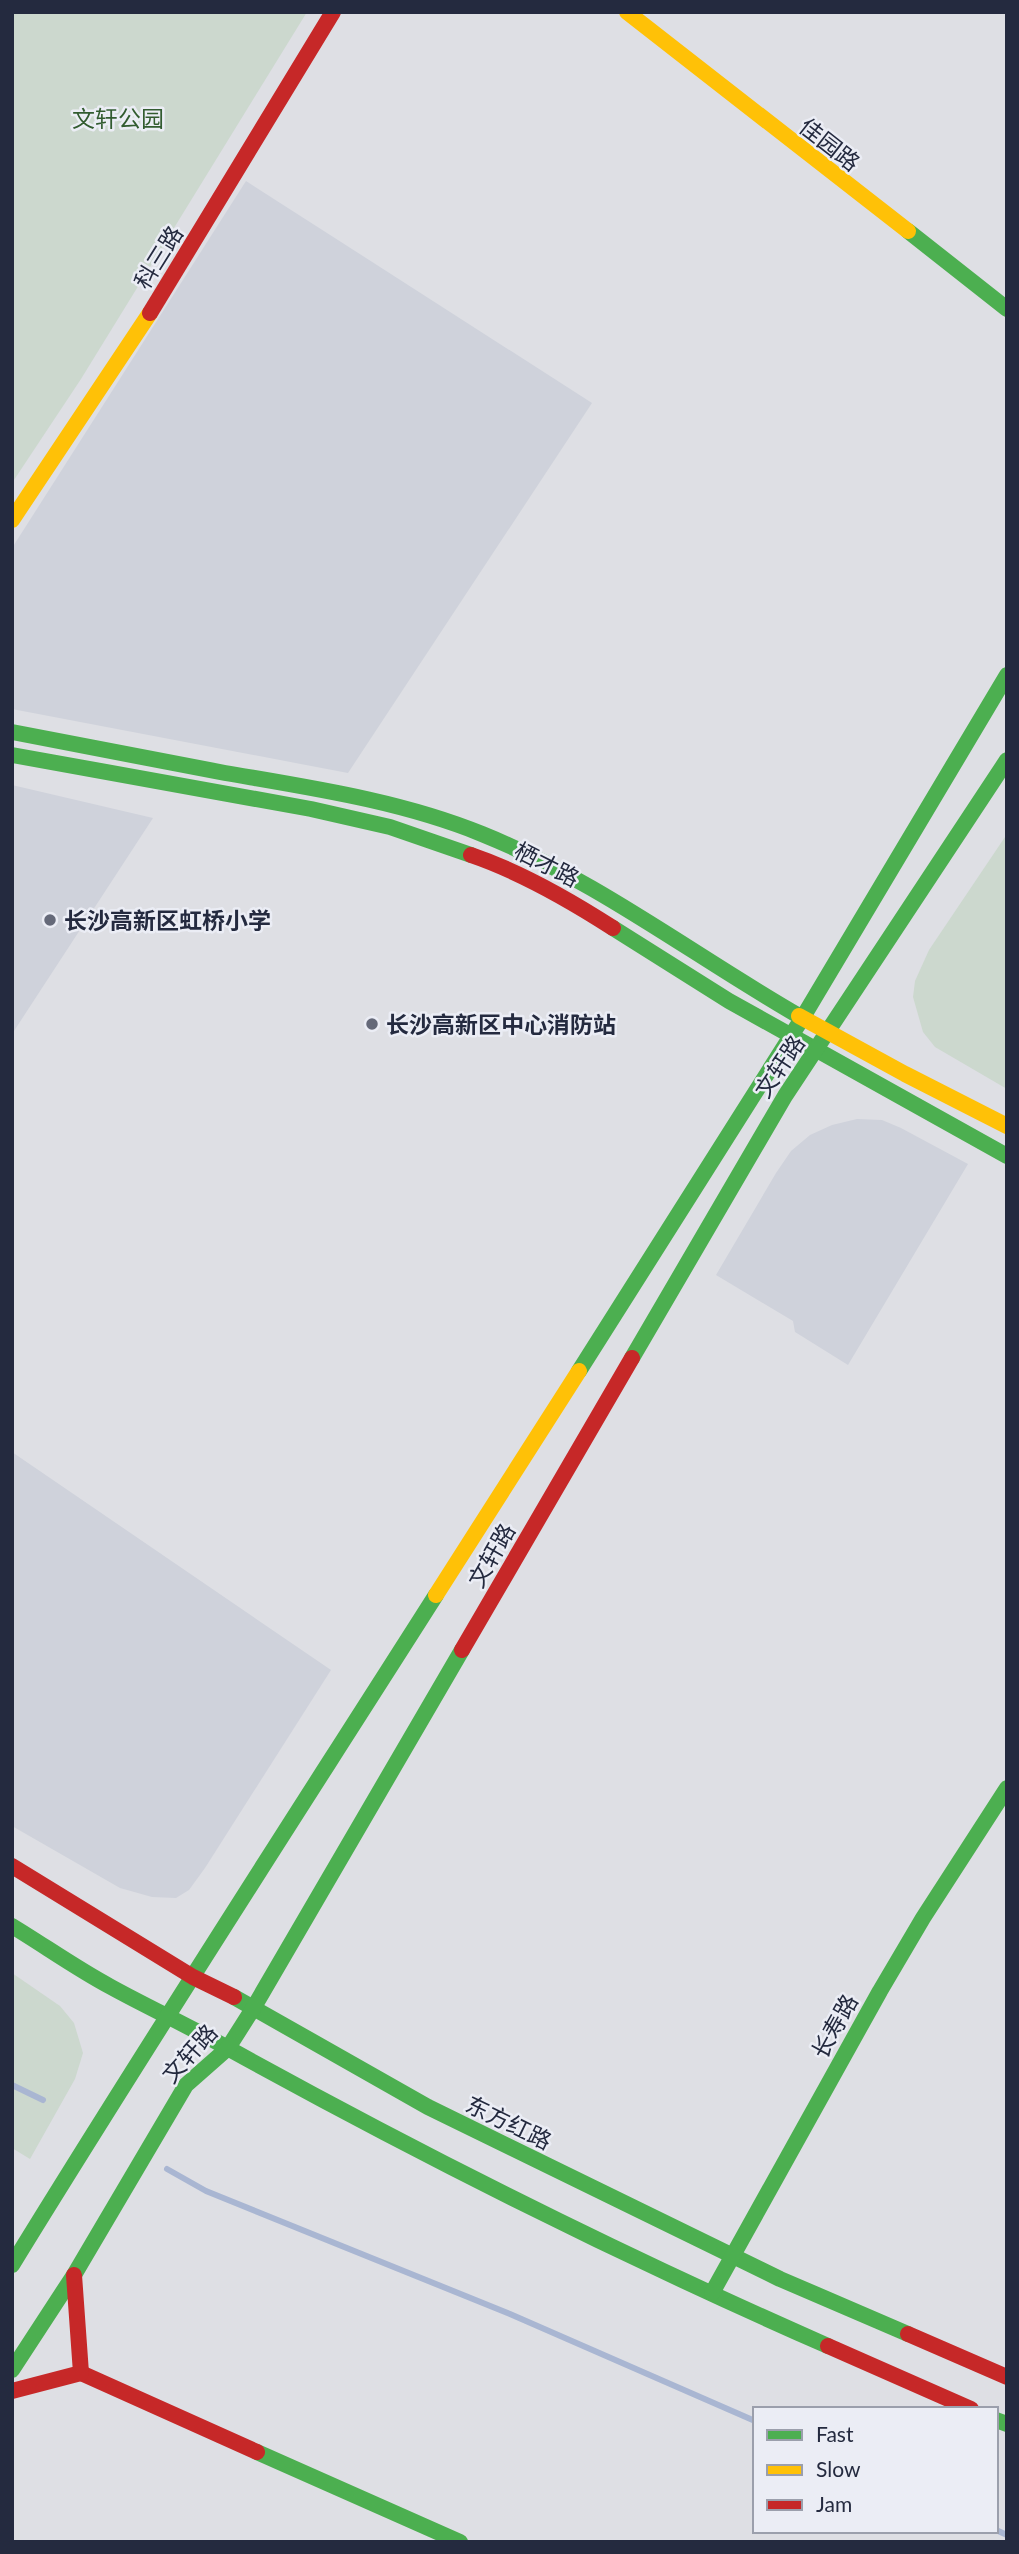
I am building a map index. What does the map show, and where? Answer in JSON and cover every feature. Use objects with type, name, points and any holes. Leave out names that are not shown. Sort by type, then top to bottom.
[{"type":"main road","name":"科三路","points":[[12,507],[157,289],[323,12]]},
{"type":"main road","name":"科三路","points":[[12,520],[163,293],[333,12]]},
{"type":"main road","name":"佳园路","points":[[626,12],[1007,309]]},
{"type":"main road","name":"佳园路","points":[[643,12],[1007,295]]},
{"type":"main road","name":"文轩路","points":[[14,2261],[114,2098],[803,1017],[1007,675]]},
{"type":"main road","name":"栖才路","points":[[12,733],[321,789],[398,806],[477,831],[544,861],[829,1032],[1007,1126]]},
{"type":"main road","name":"栖才路","points":[[12,755],[311,809],[390,827],[468,852],[541,884],[816,1051],[1007,1156]]},
{"type":"main road","name":"文轩路","points":[[12,2370],[74,2275],[186,2085],[228,2048],[254,2007],[785,1096],[1007,760]]},
{"type":"main road","name":"长寿路","points":[[717,2296],[886,1980],[1007,1788]]},
{"type":"main road","name":"长寿路","points":[[737,2258],[887,1996],[1007,1805]]},
{"type":"main road","name":"东方红路","points":[[12,1866],[193,1977],[254,2007],[428,2107],[737,2258],[1007,2377]]},
{"type":"main road","points":[[12,1926],[108,1986],[351,2116],[537,2210],[717,2296],[967,2407]]},
{"type":"main road","points":[[74,2275],[81,2374]]},
{"type":"main road","points":[[12,2391],[81,2374],[460,2542]]},
{"type":"shaded area","points":[[246,181],[592,403],[348,773],[12,709],[12,548]]},
{"type":"shaded area","name":"长沙高新区虹桥小学","points":[[12,785],[153,818],[12,1034]]},
{"type":"shaded area","points":[[857,1119],[882,1120],[968,1164],[848,1365],[795,1332],[793,1321],[716,1275],[791,1151],[810,1135],[832,1125]]},
{"type":"shaded area","points":[[12,1452],[331,1670],[205,1868],[189,1890],[176,1898],[152,1897],[120,1888],[12,1826]]},
{"type":"green space","name":"文轩公园","points":[[12,12],[307,12],[81,379],[12,483]]},
{"type":"green space","points":[[1007,834],[1007,1089],[935,1047],[923,1032],[913,997],[915,981],[929,950]]},
{"type":"green space","points":[[12,1973],[60,2006],[74,2023],[83,2053],[75,2079],[30,2159],[12,2148]]},
{"type":"waterway","points":[[12,2085],[43,2100]]},
{"type":"waterway","points":[[167,2169],[206,2191],[510,2314],[753,2420]]},
{"type":"waterway","points":[[998,2531],[1007,2535]]},
{"type":"traffic: fast","points":[[908,231],[1007,309]]},
{"type":"traffic: fast","points":[[579,1371],[803,1017],[1007,675]]},
{"type":"traffic: fast","points":[[12,732],[356,797],[420,813],[482,834],[565,873],[799,1016]]},
{"type":"traffic: fast","points":[[12,755],[311,809],[390,827],[471,855]]},
{"type":"traffic: fast","points":[[632,1358],[785,1096],[1007,760]]},
{"type":"traffic: fast","points":[[613,928],[729,1001],[1007,1156]]},
{"type":"traffic: fast","points":[[12,2265],[436,1595]]},
{"type":"traffic: fast","points":[[12,2370],[74,2275],[186,2085],[228,2048],[254,2007],[462,1650]]},
{"type":"traffic: fast","points":[[712,2293],[880,1991],[923,1918],[1007,1788]]},
{"type":"traffic: fast","points":[[12,1926],[111,1987],[453,2168],[602,2242],[828,2346]]},
{"type":"traffic: fast","points":[[234,1997],[428,2107],[780,2279],[908,2334]]},
{"type":"traffic: fast","points":[[998,2421],[1007,2424]]},
{"type":"traffic: fast","points":[[257,2452],[460,2542]]},
{"type":"traffic: slow","points":[[627,12],[908,231]]},
{"type":"traffic: slow","points":[[12,520],[150,313]]},
{"type":"traffic: slow","points":[[799,1016],[1007,1126]]},
{"type":"traffic: slow","points":[[436,1595],[579,1371]]},
{"type":"traffic: jam","points":[[150,313],[333,12]]},
{"type":"traffic: jam","points":[[471,855],[544,887],[613,928]]},
{"type":"traffic: jam","points":[[462,1650],[632,1358]]},
{"type":"traffic: jam","points":[[12,1866],[193,1977],[234,1997]]},
{"type":"traffic: jam","points":[[12,2391],[81,2373],[74,2275]]},
{"type":"traffic: jam","points":[[908,2334],[1007,2377]]},
{"type":"traffic: jam","points":[[828,2346],[966,2407]]},
{"type":"traffic: jam","points":[[81,2373],[257,2452]]},
{"type":"place","name":"长沙高新区虹桥小学","points":[[50,920]]},
{"type":"place","name":"长沙高新区中心消防站","points":[[372,1024]]}]
